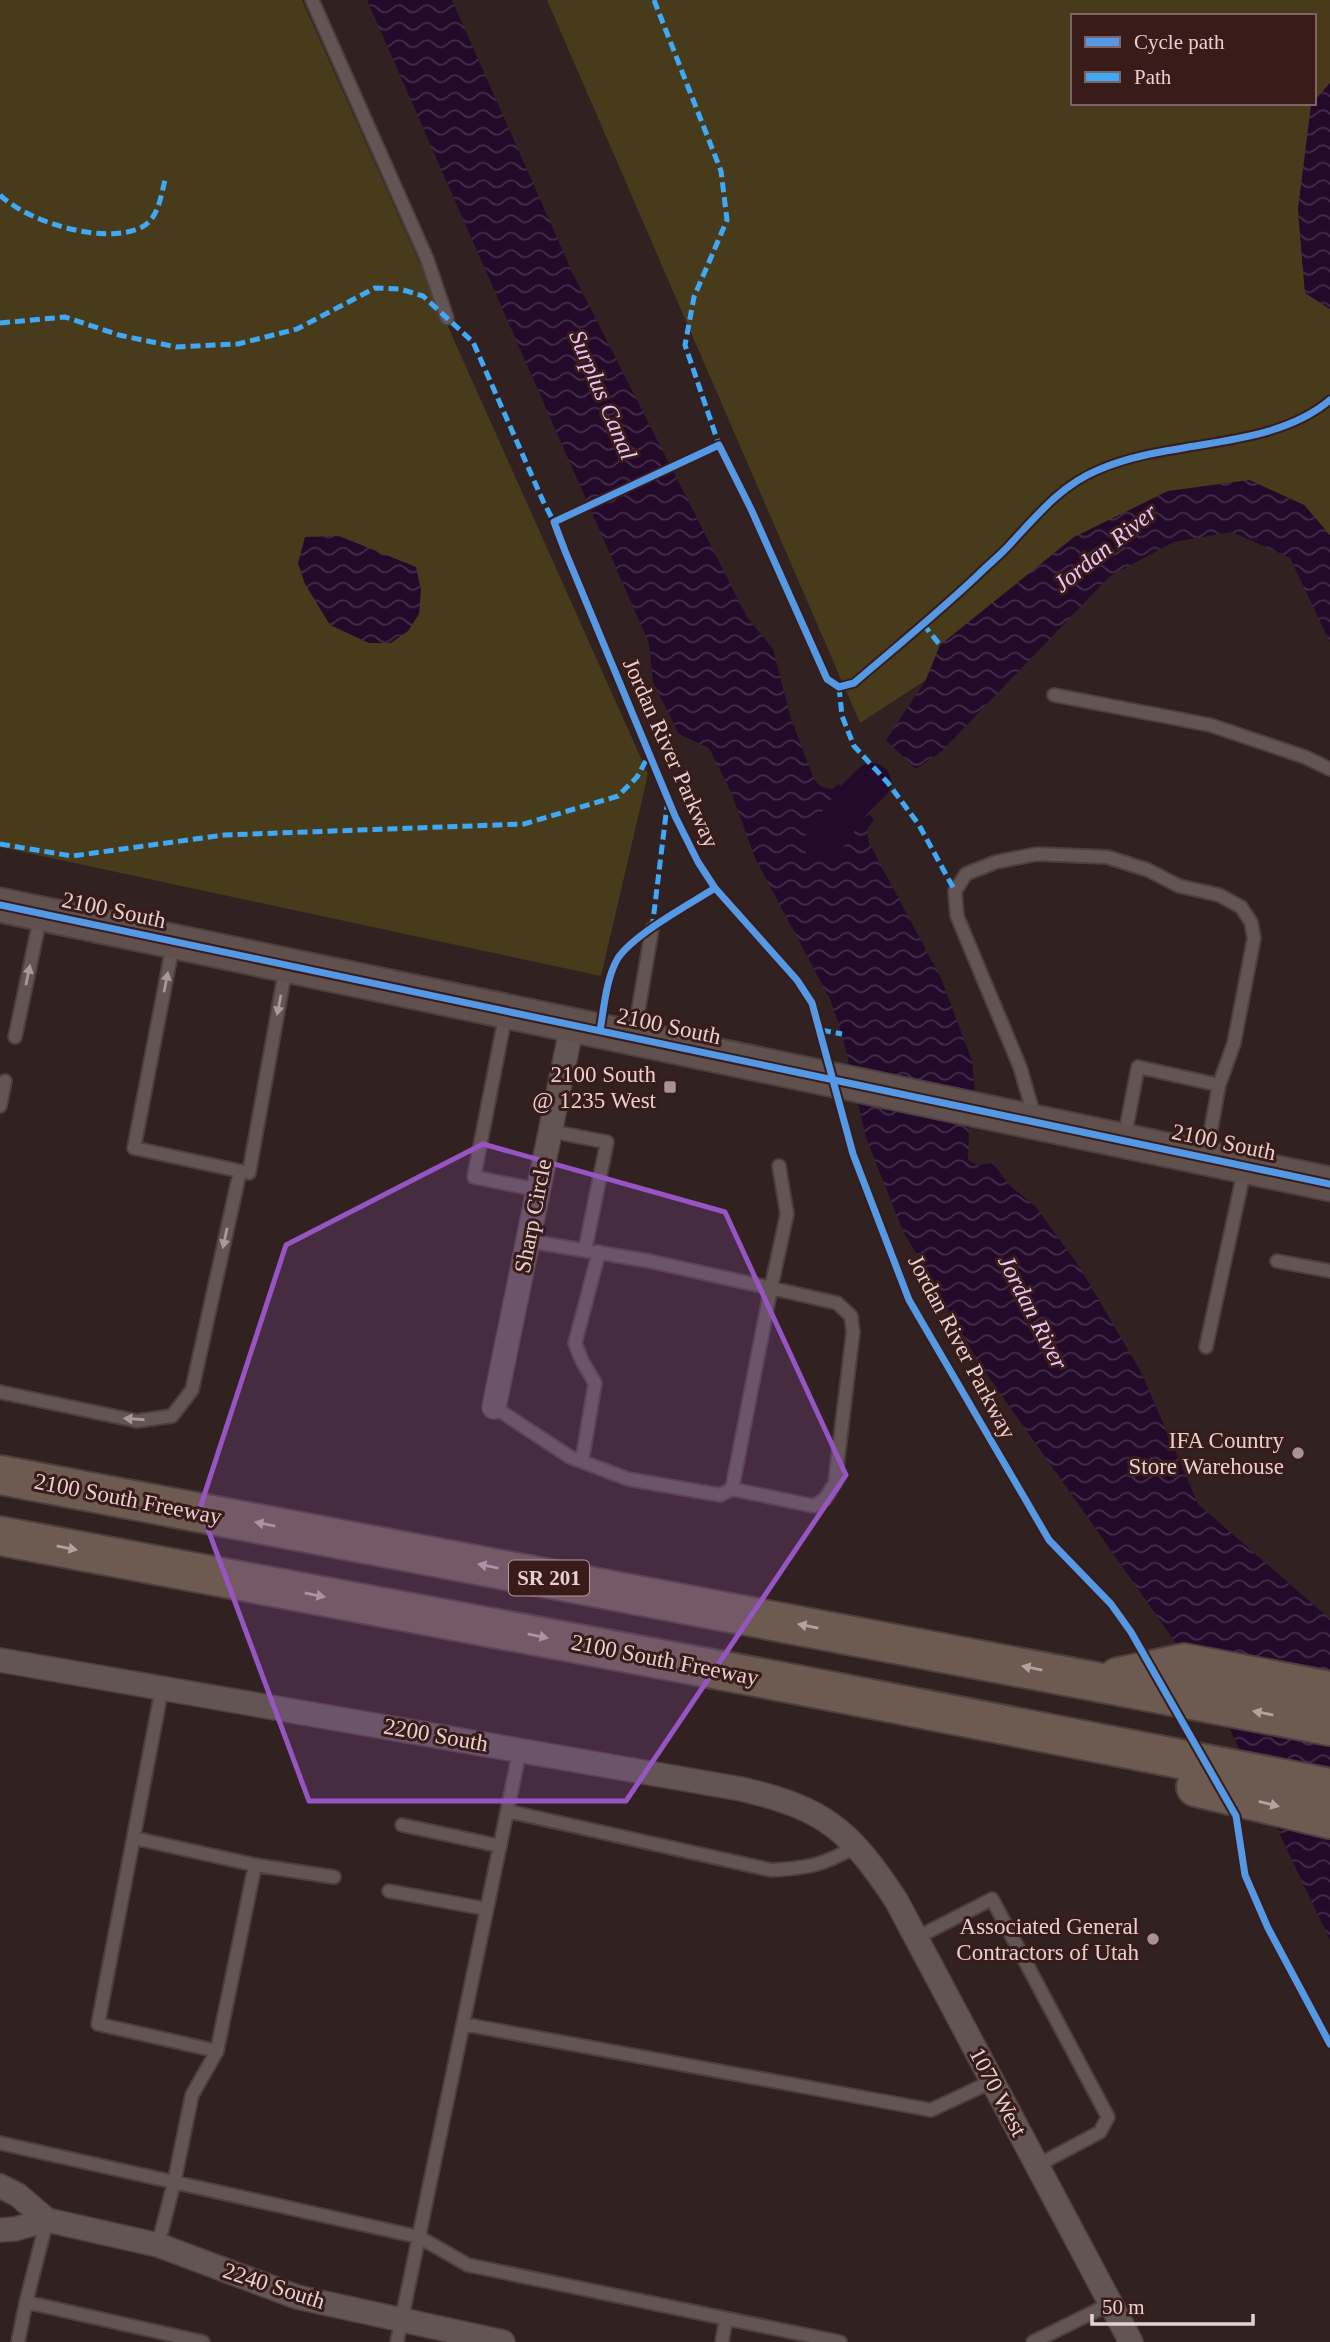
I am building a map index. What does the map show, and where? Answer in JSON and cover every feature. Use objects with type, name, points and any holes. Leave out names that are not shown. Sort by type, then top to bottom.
[{"type":"highway","name":"2100 South Freeway","points":[[0,1475],[1330,1726]]},
{"type":"highway","name":"2100 South Freeway","points":[[0,1536],[799,1685],[1330,1788]]},
{"type":"highway","points":[[1099,1681],[1184,1663],[1330,1691]]},
{"type":"highway","points":[[799,1685],[864,1722],[1208,1789],[1330,1819]]},
{"type":"street","name":"2100 South","points":[[0,905],[1330,1184]]},
{"type":"street","name":"Sharp Circle","points":[[494,1407],[572,1025]]},
{"type":"street","name":"2200 South","points":[[0,1660],[520,1749],[771,1796],[828,1820],[857,1846]]},
{"type":"street","name":"1070 West","points":[[857,1846],[896,1900],[1132,2342]]},
{"type":"street","name":"2240 South","points":[[0,2186],[18,2195],[47,2220],[158,2245],[297,2297],[399,2331],[503,2342]]},
{"type":"street","name":"2240 South","points":[[0,2230],[15,2229],[47,2220]]},
{"type":"lane","points":[[312,0],[427,259],[447,318]]},
{"type":"lane","points":[[1054,695],[1210,725],[1305,757],[1330,769]]},
{"type":"lane","points":[[1036,1123],[1020,1067],[957,916],[956,891],[966,874],[996,862],[1037,854],[1107,857],[1148,870],[1179,886],[1219,895],[1241,907],[1251,922],[1254,938],[1234,1043],[1219,1085],[1206,1157]]},
{"type":"lane","points":[[15,1037],[41,914]]},
{"type":"lane","points":[[634,1038],[652,929]]},
{"type":"lane","points":[[174,942],[134,1147],[249,1173],[286,965]]},
{"type":"lane","points":[[506,1012],[474,1177],[538,1190]]},
{"type":"lane","points":[[1125,1140],[1138,1068],[1219,1085]]},
{"type":"lane","points":[[0,1106],[5,1081]]},
{"type":"lane","points":[[550,1131],[607,1142],[585,1250]]},
{"type":"lane","points":[[732,1489],[788,1214],[779,1166]]},
{"type":"lane","points":[[1206,1347],[1245,1166]]},
{"type":"lane","points":[[0,1392],[136,1421],[172,1416],[192,1390],[240,1171]]},
{"type":"lane","points":[[494,1407],[570,1457],[628,1479],[720,1495],[732,1489],[814,1506],[825,1499],[835,1483],[853,1332],[850,1316],[837,1303],[649,1261],[528,1241]]},
{"type":"lane","points":[[582,1461],[596,1382],[582,1361],[576,1343],[599,1252]]},
{"type":"lane","points":[[1277,1261],[1330,1271]]},
{"type":"lane","points":[[162,1688],[98,2024],[216,2051]]},
{"type":"lane","points":[[399,2331],[520,1749]]},
{"type":"lane","points":[[507,1811],[771,1870],[806,1869],[832,1860],[857,1846]]},
{"type":"lane","points":[[402,1825],[500,1846]]},
{"type":"lane","points":[[134,1838],[255,1865],[334,1877]]},
{"type":"lane","points":[[158,2245],[192,2095],[216,2051],[255,1865]]},
{"type":"lane","points":[[389,1891],[487,1909]]},
{"type":"lane","points":[[916,1938],[992,1899],[1108,2117],[1100,2132],[1038,2165]]},
{"type":"lane","points":[[463,2024],[931,2110],[993,2081]]},
{"type":"lane","points":[[0,2143],[419,2237],[468,2265],[840,2342]]},
{"type":"lane","points":[[18,2342],[47,2220]]},
{"type":"lane","points":[[26,2302],[203,2342]]},
{"type":"lane","points":[[1033,2342],[1112,2303]]},
{"type":"lane","points":[[722,2342],[726,2319]]},
{"type":"highlighted area","points":[[483,1144],[725,1212],[846,1475],[626,1801],[309,1801],[200,1508],[286,1245]]},
{"type":"shaded area","points":[[0,0],[302,0],[648,774],[601,976],[0,847]]},
{"type":"shaded area","points":[[547,0],[1330,0],[1330,83],[1316,99],[1316,14],[1071,14],[1071,105],[1312,105],[1298,210],[1305,293],[1330,309],[1330,536],[1304,505],[1249,480],[940,645],[926,680],[860,723]]},
{"type":"water","name":"Surplus Canal","points":[[367,0],[452,0],[573,274],[747,617],[773,649],[791,719],[814,779],[826,788],[832,789],[838,784],[874,819],[867,830],[869,843],[941,978],[972,1061],[975,1093],[969,1130],[968,1160],[978,1165],[993,1163],[1008,1184],[1035,1206],[1079,1266],[1141,1372],[1198,1504],[1330,1619],[1330,1940],[1216,1700],[979,1363],[903,1231],[866,1138],[842,1034],[830,999],[755,858],[731,792],[709,748],[679,734],[653,682],[649,643]]},
{"type":"water","points":[[1330,83],[1330,309],[1305,293],[1298,209],[1311,105],[1316,105],[1316,99]]},
{"type":"water","points":[[1249,480],[1304,505],[1330,535],[1330,642],[1290,558],[1232,532],[1174,542],[1110,576],[942,751],[916,769],[886,740],[926,680],[940,645],[1074,537],[1168,491]]},
{"type":"water","points":[[339,536],[416,567],[421,590],[419,614],[408,631],[391,643],[369,643],[330,625],[305,584],[298,563],[305,537]]},
{"type":"waterway","name":"Jordan River","points":[[823,843],[854,800],[872,782]]},
{"type":"marked path","points":[[654,0],[721,171],[727,220],[694,297],[685,345],[719,445]]},
{"type":"marked path","points":[[0,195],[13,205],[47,222],[108,234],[142,227],[152,219],[165,180]]},
{"type":"marked path","points":[[0,323],[65,317],[119,335],[176,347],[238,344],[297,329],[375,288],[400,289],[423,296],[473,342],[554,522]]},
{"type":"marked path","points":[[923,624],[940,645]]},
{"type":"marked path","points":[[839,687],[842,716],[854,746],[888,783],[919,825],[955,891]]},
{"type":"marked path","points":[[0,844],[72,856],[224,835],[524,824],[618,796],[637,777],[649,755]]},
{"type":"marked path","points":[[652,929],[667,806]]},
{"type":"marked path","points":[[821,1030],[842,1034]]},
{"type":"cycle path","name":"Jordan River Parkway","points":[[1330,400],[1306,416],[1279,428],[1126,460],[1073,483],[1032,520],[1001,554],[917,629],[854,683],[839,687],[827,679],[751,509],[719,445],[554,522],[675,816],[698,862],[715,888],[797,980],[812,1003],[853,1154],[909,1300],[1049,1540],[1111,1604],[1131,1632],[1236,1816],[1245,1875],[1268,1928],[1330,2044]]},
{"type":"cycle path","points":[[600,1031],[608,984],[618,958],[636,939],[715,888]]},
{"type":"cycle path","points":[[0,905],[1330,1184]]},
{"type":"place","name":"2100 South @ 1235 West","points":[[670,1087]]},
{"type":"place","name":"IFA Country Store Warehouse","points":[[1298,1453]]},
{"type":"place","name":"Associated General Contractors of Utah","points":[[1153,1939]]}]
